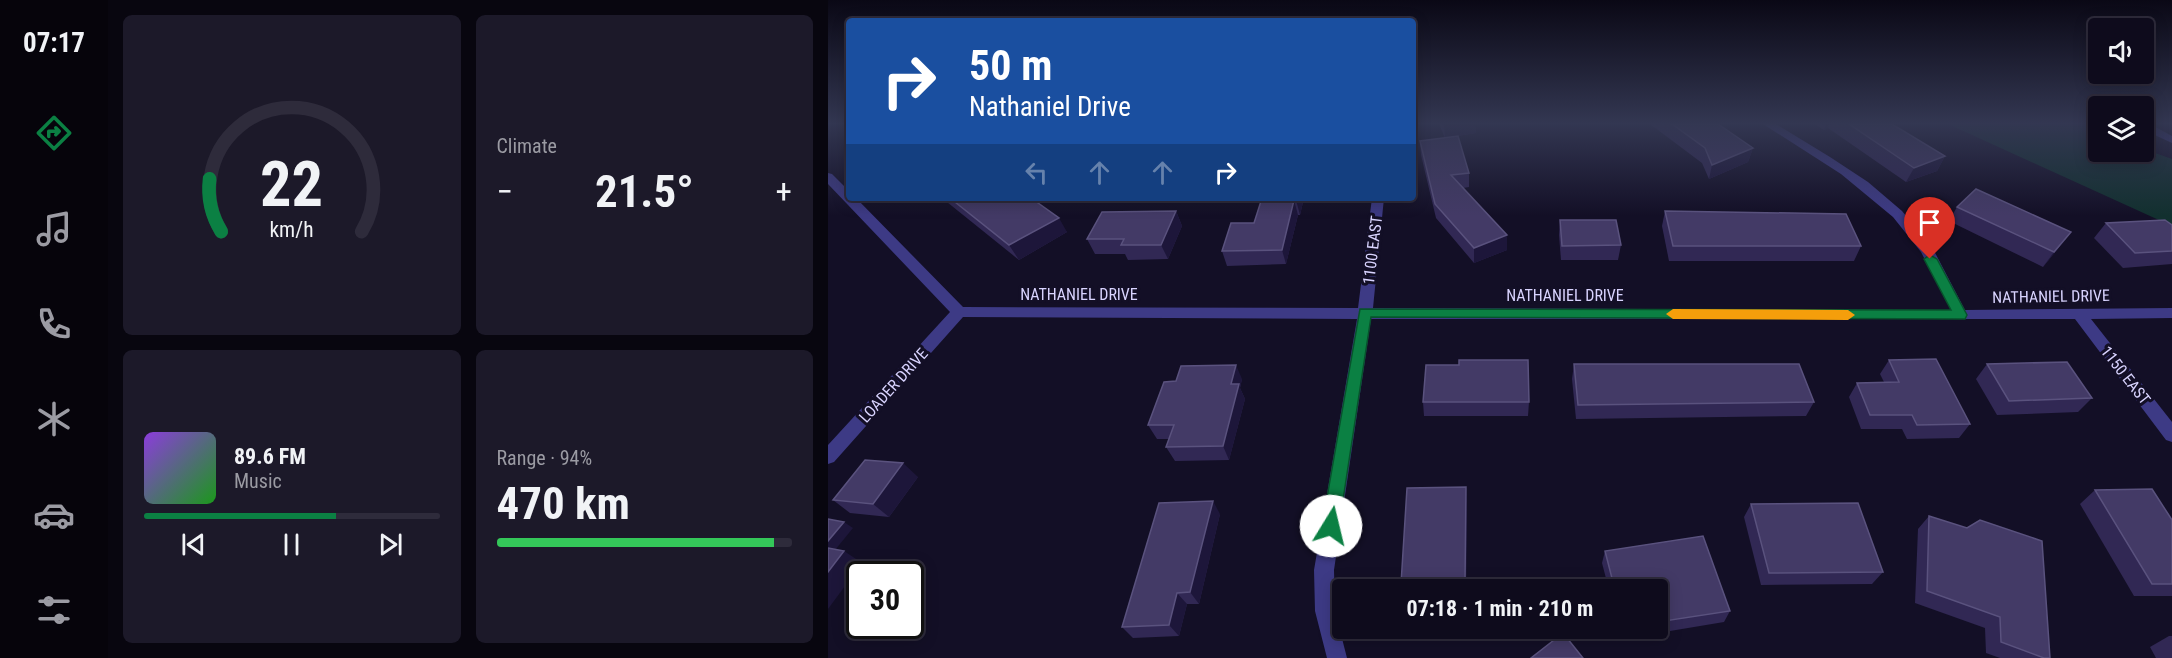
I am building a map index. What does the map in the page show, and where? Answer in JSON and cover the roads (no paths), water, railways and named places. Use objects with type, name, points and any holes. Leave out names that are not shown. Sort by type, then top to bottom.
[{"type":"street","points":[[1816,155],[1871,190],[1894,210],[1923,244],[1960,315]]},
{"type":"street","points":[[828,177],[846,196]]},
{"type":"street","points":[[851,201],[959,312]]},
{"type":"street","name":"1100 EAST","points":[[1337,658],[1325,611],[1324,570],[1365,312],[1378,201]]},
{"type":"street","name":"NATHANIEL DRIVE","points":[[959,312],[1960,315],[2172,313]]},
{"type":"street","name":"LOADER DRIVE","points":[[828,457],[959,312]]},
{"type":"street","name":"1150 EAST","points":[[2079,314],[2172,435]]}]
